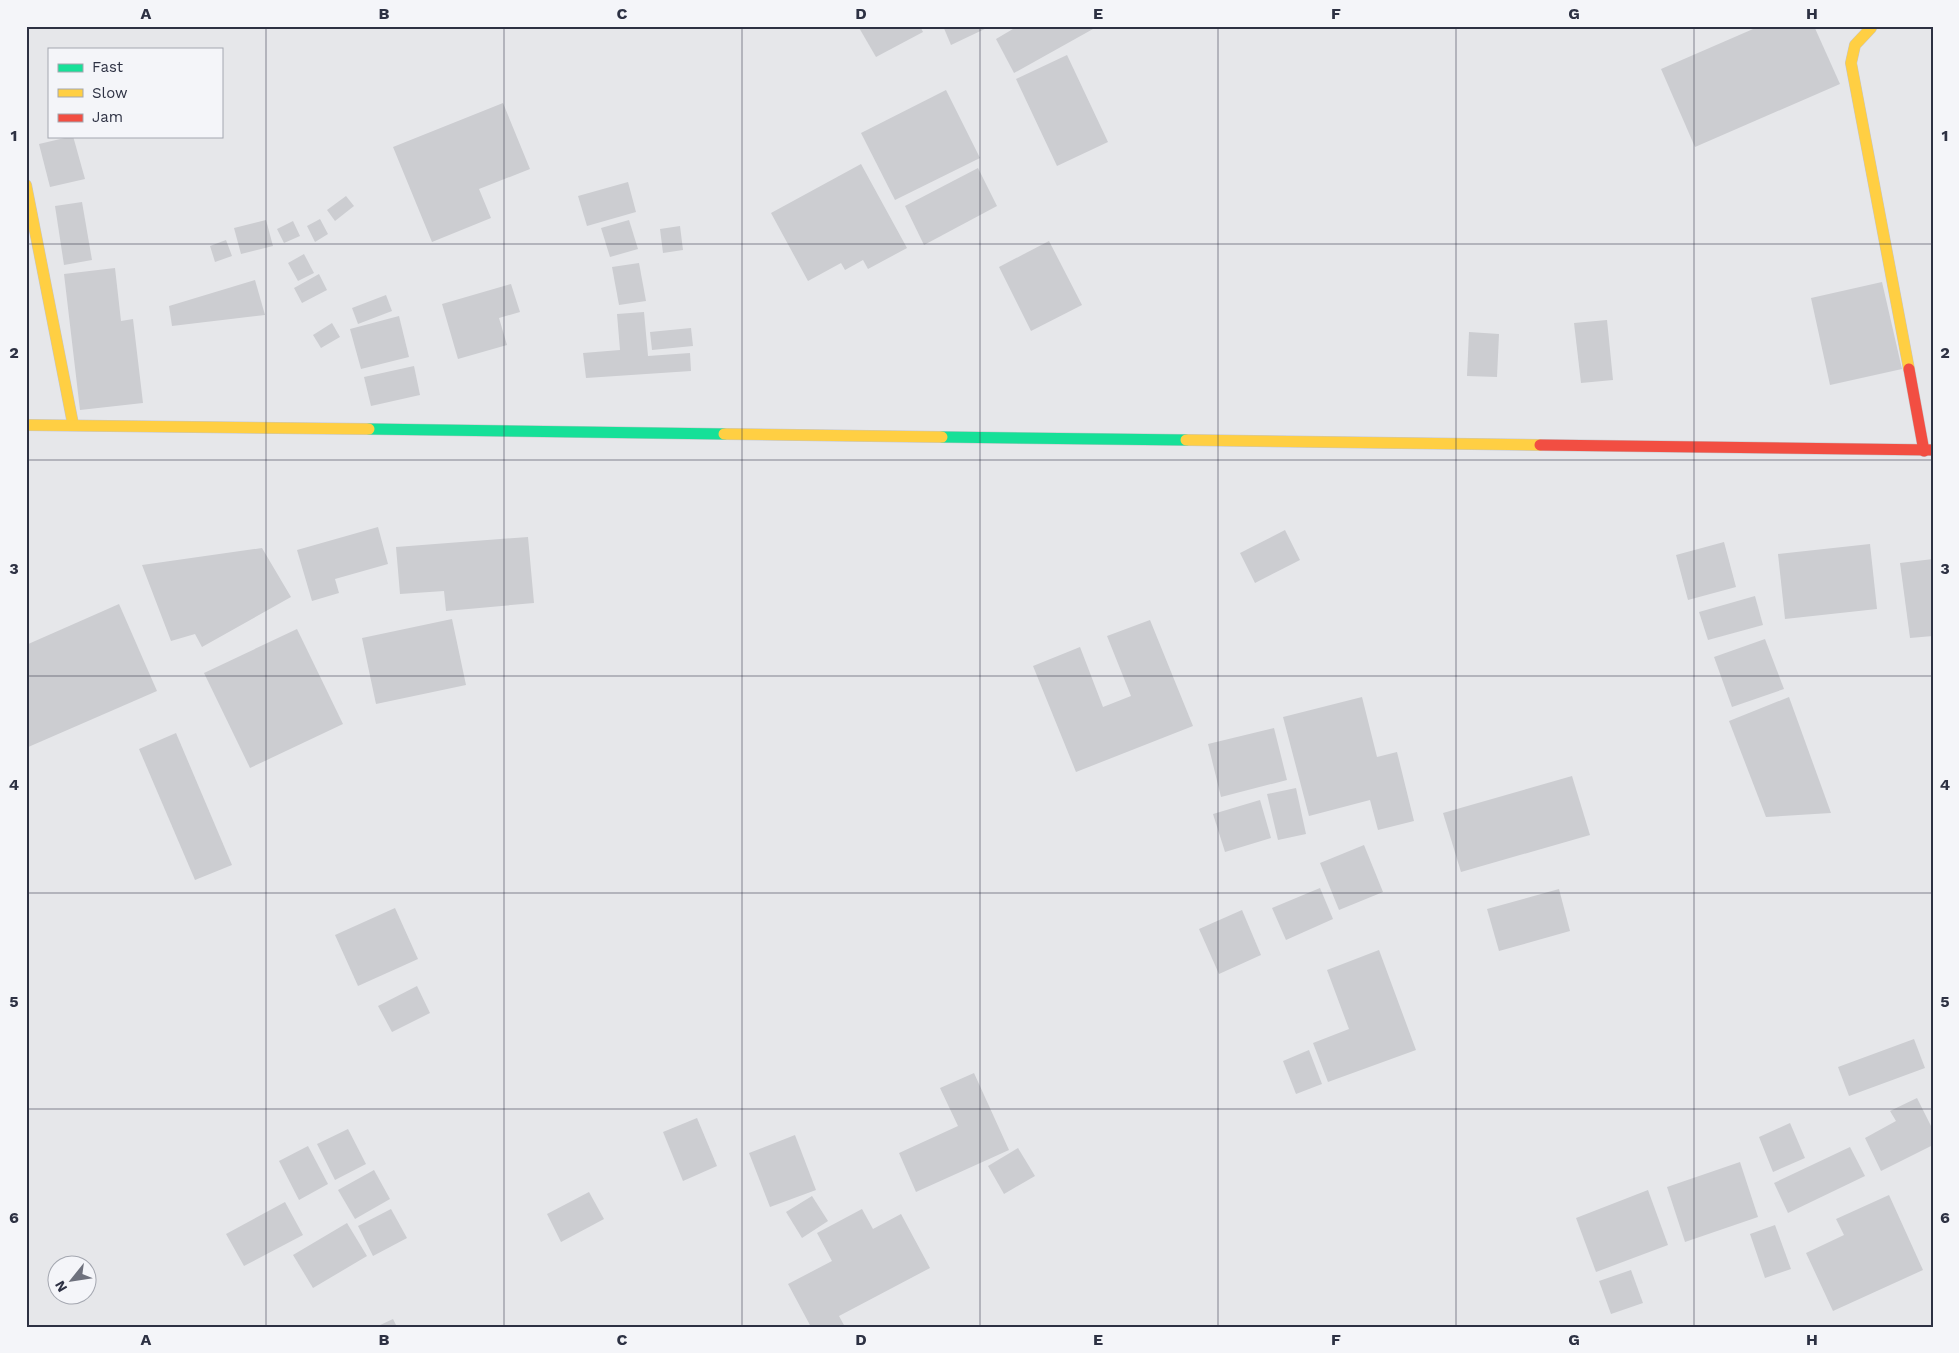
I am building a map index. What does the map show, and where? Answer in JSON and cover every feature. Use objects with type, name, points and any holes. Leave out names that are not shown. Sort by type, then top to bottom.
[{"type":"main road","points":[[26,425],[73,424],[1928,451],[1851,63],[1855,45],[1871,28]]},
{"type":"main road","points":[[26,185],[73,424]]},
{"type":"building","points":[[858,26],[920,26],[923,32],[876,57]]},
{"type":"building","points":[[943,26],[991,26],[951,45]]},
{"type":"building","points":[[1018,26],[1092,26],[1093,29],[1014,73],[996,39]]},
{"type":"building","points":[[1760,26],[1814,26],[1840,84],[1695,147],[1661,69]]},
{"type":"building","points":[[1067,55],[1108,142],[1057,166],[1016,79]]},
{"type":"building","points":[[946,90],[980,158],[895,200],[861,133]]},
{"type":"building","points":[[503,103],[530,169],[479,189],[491,218],[432,242],[393,147]]},
{"type":"building","points":[[64,138],[74,138],[85,179],[50,187],[39,144]]},
{"type":"building","points":[[861,164],[907,248],[868,269],[863,260],[845,270],[841,263],[808,281],[771,213]]},
{"type":"building","points":[[978,168],[997,206],[924,245],[905,206]]},
{"type":"building","points":[[628,182],[636,212],[587,226],[578,196]]},
{"type":"building","points":[[346,196],[354,206],[335,221],[327,210]]},
{"type":"building","points":[[82,202],[92,260],[64,265],[55,206]]},
{"type":"building","points":[[320,219],[328,234],[315,242],[307,226]]},
{"type":"building","points":[[266,220],[273,246],[241,254],[234,228]]},
{"type":"building","points":[[629,220],[638,249],[610,257],[601,228]]},
{"type":"building","points":[[293,221],[300,236],[284,243],[277,229]]},
{"type":"building","points":[[680,226],[683,250],[663,253],[660,229]]},
{"type":"building","points":[[226,240],[232,256],[215,262],[210,246]]},
{"type":"building","points":[[1049,241],[1082,305],[1031,331],[999,267]]},
{"type":"building","points":[[304,254],[314,273],[298,281],[288,263]]},
{"type":"building","points":[[639,263],[646,301],[619,305],[612,267]]},
{"type":"building","points":[[115,268],[121,321],[133,319],[143,403],[80,410],[64,274]]},
{"type":"building","points":[[319,274],[327,290],[302,303],[294,288]]},
{"type":"building","points":[[255,280],[265,315],[172,326],[169,306]]},
{"type":"building","points":[[1882,282],[1902,369],[1830,385],[1811,298]]},
{"type":"building","points":[[511,284],[520,312],[499,318],[507,345],[458,359],[442,304]]},
{"type":"building","points":[[386,295],[392,311],[358,324],[352,308]]},
{"type":"building","points":[[644,312],[648,356],[690,353],[691,371],[586,378],[583,353],[620,350],[617,314]]},
{"type":"building","points":[[399,316],[409,357],[361,369],[350,329]]},
{"type":"building","points":[[1607,320],[1613,380],[1581,383],[1574,323]]},
{"type":"building","points":[[332,323],[340,337],[321,348],[313,335]]},
{"type":"building","points":[[691,328],[693,346],[652,350],[650,332]]},
{"type":"building","points":[[1469,332],[1499,334],[1497,377],[1467,376]]},
{"type":"building","points":[[26,343],[28,343],[29,379],[26,380]]},
{"type":"building","points":[[414,366],[420,395],[371,406],[364,377]]},
{"type":"building","points":[[378,527],[388,564],[335,579],[339,593],[312,601],[297,550]]},
{"type":"building","points":[[1285,530],[1300,560],[1255,583],[1240,553]]},
{"type":"building","points":[[528,537],[534,603],[446,611],[444,591],[400,594],[396,547]]},
{"type":"building","points":[[1724,542],[1736,587],[1688,600],[1676,555]]},
{"type":"building","points":[[1870,544],[1877,609],[1785,619],[1778,554]]},
{"type":"building","points":[[262,548],[291,597],[202,647],[195,634],[171,641],[142,565]]},
{"type":"building","points":[[1933,559],[1933,636],[1910,638],[1900,563]]},
{"type":"building","points":[[1755,596],[1763,625],[1708,640],[1699,612]]},
{"type":"building","points":[[119,604],[157,691],[26,748],[26,645]]},
{"type":"building","points":[[452,619],[466,685],[376,704],[362,638]]},
{"type":"building","points":[[1150,620],[1193,726],[1076,772],[1033,666],[1080,647],[1103,707],[1131,696],[1107,636]]},
{"type":"building","points":[[297,629],[343,724],[250,768],[204,673]]},
{"type":"building","points":[[1765,639],[1784,689],[1732,707],[1714,657]]},
{"type":"building","points":[[1362,697],[1377,757],[1397,752],[1414,821],[1378,830],[1370,800],[1309,816],[1283,717]]},
{"type":"building","points":[[1789,697],[1831,813],[1766,817],[1729,721]]},
{"type":"building","points":[[1274,728],[1287,780],[1221,797],[1208,744]]},
{"type":"building","points":[[176,733],[232,865],[195,880],[139,749]]},
{"type":"building","points":[[1572,776],[1590,835],[1461,872],[1443,813]]},
{"type":"building","points":[[1296,788],[1306,834],[1278,840],[1267,794]]},
{"type":"building","points":[[1260,800],[1271,838],[1225,852],[1213,814]]},
{"type":"building","points":[[1364,845],[1383,892],[1339,910],[1320,863]]},
{"type":"building","points":[[1320,888],[1333,919],[1286,940],[1272,908]]},
{"type":"building","points":[[1559,889],[1570,931],[1499,951],[1487,909]]},
{"type":"building","points":[[395,908],[418,959],[358,986],[335,935]]},
{"type":"building","points":[[1242,910],[1261,955],[1219,974],[1199,929]]},
{"type":"building","points":[[1379,950],[1416,1050],[1328,1082],[1313,1043],[1349,1029],[1327,970]]},
{"type":"building","points":[[417,986],[430,1013],[392,1032],[378,1006]]},
{"type":"building","points":[[1914,1039],[1925,1068],[1849,1096],[1838,1067]]},
{"type":"building","points":[[1309,1050],[1322,1084],[1296,1094],[1283,1061]]},
{"type":"building","points":[[974,1073],[1009,1150],[916,1192],[899,1153],[958,1126],[940,1088]]},
{"type":"building","points":[[1917,1098],[1933,1130],[1933,1145],[1881,1171],[1865,1138],[1896,1121],[1890,1111]]},
{"type":"building","points":[[697,1118],[717,1166],[683,1181],[663,1132]]},
{"type":"building","points":[[1790,1123],[1805,1158],[1773,1172],[1759,1137]]},
{"type":"building","points":[[348,1129],[366,1164],[335,1180],[317,1144]]},
{"type":"building","points":[[795,1135],[816,1190],[770,1207],[749,1153]]},
{"type":"building","points":[[308,1146],[328,1184],[299,1200],[279,1161]]},
{"type":"building","points":[[1850,1147],[1865,1176],[1788,1213],[1774,1183]]},
{"type":"building","points":[[1018,1148],[1035,1176],[1004,1194],[988,1166]]},
{"type":"building","points":[[1740,1162],[1758,1217],[1685,1242],[1667,1187]]},
{"type":"building","points":[[374,1170],[390,1199],[355,1219],[338,1190]]},
{"type":"building","points":[[1648,1190],[1668,1245],[1596,1272],[1576,1218]]},
{"type":"building","points":[[589,1192],[604,1219],[561,1242],[547,1214]]},
{"type":"building","points":[[1889,1195],[1923,1270],[1833,1311],[1806,1253],[1844,1235],[1836,1219]]},
{"type":"building","points":[[812,1196],[828,1221],[802,1238],[786,1212]]},
{"type":"building","points":[[285,1202],[303,1235],[244,1266],[226,1234]]},
{"type":"building","points":[[391,1209],[407,1238],[373,1256],[358,1226]]},
{"type":"building","points":[[862,1209],[873,1229],[901,1214],[930,1268],[839,1316],[845,1327],[811,1327],[788,1284],[832,1261],[817,1233]]},
{"type":"building","points":[[347,1223],[367,1256],[313,1288],[293,1255]]},
{"type":"building","points":[[1775,1225],[1791,1269],[1765,1278],[1750,1234]]},
{"type":"building","points":[[1631,1270],[1643,1303],[1611,1314],[1599,1281]]},
{"type":"building","points":[[393,1319],[397,1327],[376,1327]]},
{"type":"traffic: fast","points":[[369,429],[724,434]]},
{"type":"traffic: fast","points":[[942,437],[1186,440]]},
{"type":"traffic: slow","points":[[1871,28],[1855,45],[1851,63],[1909,369]]},
{"type":"traffic: slow","points":[[26,185],[73,424]]},
{"type":"traffic: slow","points":[[26,425],[369,429]]},
{"type":"traffic: slow","points":[[724,434],[942,437]]},
{"type":"traffic: slow","points":[[1186,440],[1540,445]]},
{"type":"traffic: jam","points":[[1909,369],[1924,451]]},
{"type":"traffic: jam","points":[[1540,445],[1933,450]]}]
